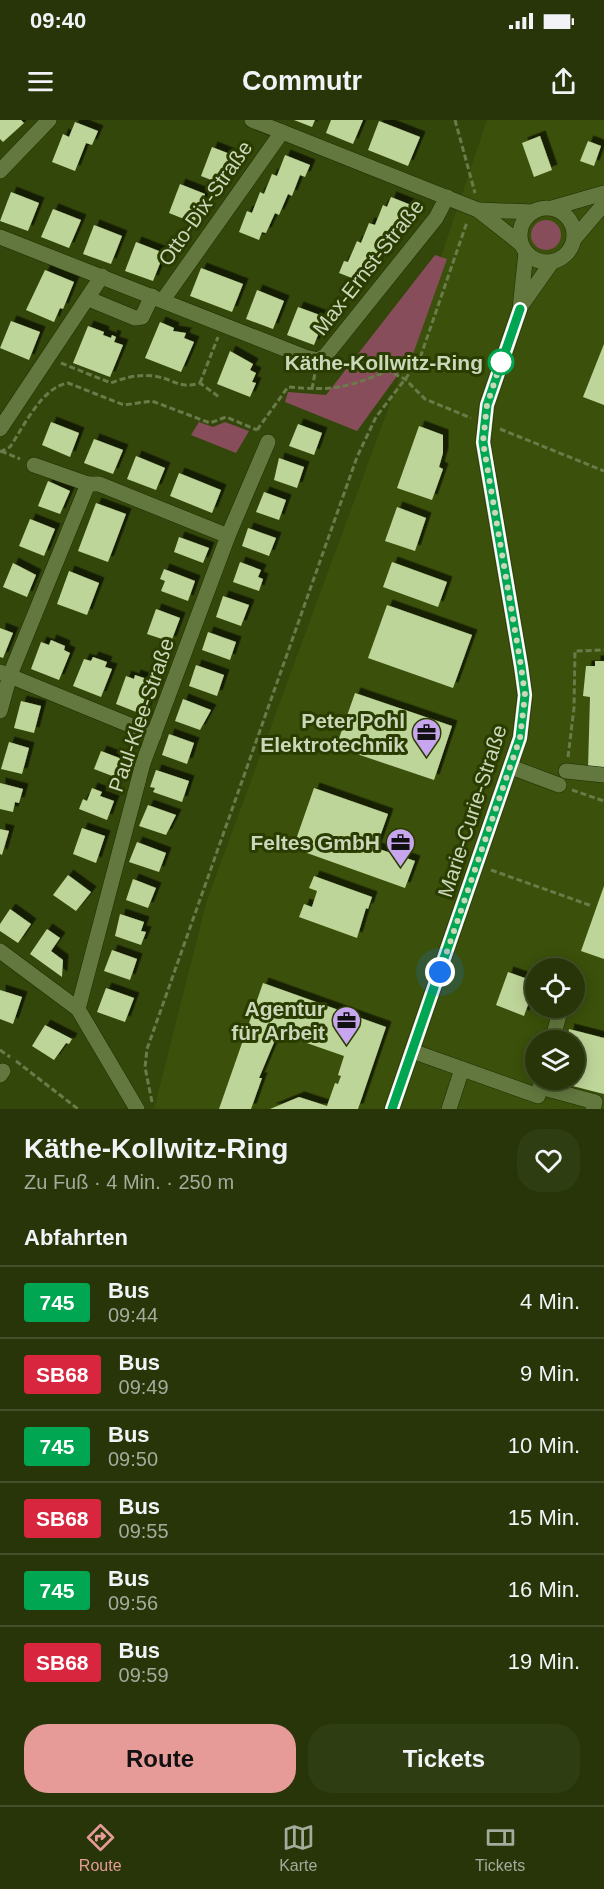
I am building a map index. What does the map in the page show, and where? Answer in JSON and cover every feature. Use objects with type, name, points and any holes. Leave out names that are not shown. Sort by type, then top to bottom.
[{"type":"street","points":[[0,171],[49,120]]},
{"type":"street","points":[[252,120],[475,209],[524,248],[533,258],[552,262],[566,254],[574,239],[604,204]]},
{"type":"street","name":"Otto-Dix-Straße","points":[[157,298],[282,132]]},
{"type":"street","points":[[475,209],[533,212],[604,193]]},
{"type":"street","name":"Max-Ernst-Straße","points":[[0,237],[305,357],[318,360],[326,355],[436,218],[447,197]]},
{"type":"street","points":[[552,208],[569,219],[574,239]]},
{"type":"street","points":[[524,248],[522,226],[533,212]]},
{"type":"street","name":"Marie-Curie-Straße","points":[[392,1109],[520,738],[525,695],[483,442],[487,405],[520,309],[524,248]]},
{"type":"street","name":"Marie-Curie-Straße","points":[[520,309],[552,262]]},
{"type":"street","points":[[0,429],[90,299],[102,276]]},
{"type":"street","points":[[90,299],[135,318],[142,317],[157,298]]},
{"type":"street","name":"Paul-Klee-Straße","points":[[78,1009],[118,852],[154,735],[228,536],[268,442]]},
{"type":"street","points":[[34,465],[88,484],[99,484],[228,536]]},
{"type":"street","points":[[1,703],[5,674],[88,484]]},
{"type":"street","points":[[5,674],[154,735]]},
{"type":"street","points":[[511,767],[563,778],[604,775]]},
{"type":"street","points":[[0,951],[78,1009],[137,1109]]},
{"type":"street","points":[[412,1051],[538,1096],[540,1090]]},
{"type":"street","points":[[449,1109],[462,1069]]},
{"type":"street","points":[[559,1090],[595,1102],[593,1109]]},
{"type":"path","points":[[150,1109],[152,1096],[145,1067],[147,1049],[361,447],[376,417],[419,361],[475,209],[474,181],[455,120]]},
{"type":"path","points":[[200,383],[219,336]]},
{"type":"path","points":[[48,358],[111,383],[127,376],[157,376],[186,387],[200,383]]},
{"type":"path","points":[[257,430],[288,387],[324,390],[342,388],[388,372],[405,379]]},
{"type":"path","points":[[0,451],[10,447],[49,391],[58,384],[68,383],[124,405],[152,401],[210,423],[226,417],[257,430],[268,442]]},
{"type":"path","points":[[200,383],[219,397]]},
{"type":"path","points":[[0,451],[34,465]]},
{"type":"path","points":[[604,650],[575,651],[574,708],[563,778],[604,801]]},
{"type":"path","points":[[478,865],[592,906]]},
{"type":"path","points":[[0,1050],[78,1109]]},
{"type":"shaded area","points":[[487,120],[604,120],[604,1109],[154,1109],[207,900],[408,355]]},
{"type":"shaded area","points":[[546,220],[552,221],[560,229],[560,241],[552,249],[546,250],[540,249],[532,241],[531,235],[532,229],[540,221]]},
{"type":"shaded area","points":[[435,255],[447,259],[413,354],[357,431],[285,402],[288,392],[326,395]]},
{"type":"shaded area","points":[[199,422],[213,427],[225,422],[249,431],[236,453],[191,435]]},
{"type":"building","points":[[0,120],[21,120],[24,123],[3,142],[0,139]]},
{"type":"building","points":[[294,120],[315,120],[312,127]]},
{"type":"building","points":[[331,120],[363,120],[353,144],[326,133]]},
{"type":"building","points":[[379,121],[420,137],[408,166],[368,150]]},
{"type":"building","points":[[75,122],[98,131],[92,145],[86,143],[75,171],[52,162],[63,134],[69,137]]},
{"type":"building","points":[[540,136],[552,170],[534,177],[522,143]]},
{"type":"building","points":[[588,141],[601,146],[594,166],[580,161]]},
{"type":"building","points":[[212,147],[235,156],[224,185],[201,176]]},
{"type":"building","points":[[285,155],[310,165],[305,177],[300,175],[292,196],[288,194],[279,215],[275,213],[266,233],[262,232],[259,240],[239,232],[247,211],[252,213],[260,192],[264,194],[272,174],[277,176]]},
{"type":"building","points":[[180,184],[205,194],[194,223],[169,213]]},
{"type":"building","points":[[11,192],[39,203],[28,231],[0,221]]},
{"type":"building","points":[[391,197],[411,205],[402,227],[398,225],[390,246],[385,243],[377,264],[373,262],[365,283],[339,273],[344,261],[348,262],[357,241],[361,243],[369,223],[375,225],[383,205],[387,207]]},
{"type":"building","points":[[53,209],[81,220],[69,248],[41,237]]},
{"type":"building","points":[[94,225],[122,236],[111,264],[83,254]]},
{"type":"building","points":[[136,242],[164,253],[153,281],[125,271]]},
{"type":"building","points":[[201,268],[243,284],[232,312],[190,296]]},
{"type":"building","points":[[45,270],[74,282],[63,309],[60,308],[54,322],[26,310]]},
{"type":"building","points":[[257,290],[284,301],[273,329],[246,319]]},
{"type":"building","points":[[298,307],[325,317],[314,345],[287,335]]},
{"type":"building","points":[[11,321],[40,332],[29,360],[0,348]]},
{"type":"building","points":[[160,322],[174,328],[173,331],[186,333],[184,338],[194,342],[181,372],[145,358]]},
{"type":"building","points":[[88,326],[104,332],[103,335],[116,337],[114,342],[123,345],[110,377],[73,363]]},
{"type":"building","points":[[604,344],[604,405],[583,397]]},
{"type":"building","points":[[230,351],[253,364],[250,370],[256,373],[252,382],[256,383],[250,397],[217,384]]},
{"type":"building","points":[[51,422],[79,433],[70,457],[42,445]]},
{"type":"building","points":[[298,424],[322,433],[314,455],[289,446]]},
{"type":"building","points":[[419,426],[443,435],[443,453],[439,467],[443,469],[432,500],[397,488]]},
{"type":"building","points":[[94,439],[123,450],[113,474],[84,463]]},
{"type":"building","points":[[136,456],[165,468],[156,490],[127,479]]},
{"type":"building","points":[[279,458],[304,467],[297,488],[274,480]]},
{"type":"building","points":[[179,473],[221,490],[212,513],[170,496]]},
{"type":"building","points":[[48,481],[70,491],[60,514],[38,506]]},
{"type":"building","points":[[264,492],[286,500],[279,520],[256,512]]},
{"type":"building","points":[[96,503],[126,514],[108,562],[78,551]]},
{"type":"building","points":[[397,507],[426,518],[415,551],[385,541]]},
{"type":"building","points":[[30,519],[55,529],[44,556],[19,546]]},
{"type":"building","points":[[248,528],[276,538],[269,556],[242,546]]},
{"type":"building","points":[[179,537],[209,548],[203,563],[174,552]]},
{"type":"building","points":[[240,562],[261,570],[258,577],[263,579],[259,591],[233,582]]},
{"type":"building","points":[[392,562],[447,582],[438,607],[383,587]]},
{"type":"building","points":[[13,563],[36,575],[27,597],[3,587]]},
{"type":"building","points":[[164,569],[195,581],[188,601],[161,591],[165,581],[160,579]]},
{"type":"building","points":[[69,571],[99,583],[87,615],[57,604]]},
{"type":"building","points":[[223,596],[249,605],[241,626],[216,617]]},
{"type":"building","points":[[387,605],[472,635],[453,688],[368,658]]},
{"type":"building","points":[[156,609],[180,618],[171,642],[147,634]]},
{"type":"building","points":[[0,628],[13,633],[3,658],[0,657]]},
{"type":"building","points":[[208,632],[236,642],[230,660],[202,650]]},
{"type":"building","points":[[51,640],[65,646],[64,650],[70,653],[59,680],[31,669],[41,642],[49,645]]},
{"type":"building","points":[[93,657],[107,662],[105,667],[112,669],[101,697],[73,686],[84,659],[91,661]]},
{"type":"building","points":[[595,661],[604,661],[604,769],[588,769],[590,697],[583,696],[586,666],[595,666]]},
{"type":"building","points":[[196,665],[224,675],[217,696],[189,686]]},
{"type":"building","points":[[135,675],[150,680],[148,685],[155,687],[144,715],[116,704],[126,676],[134,679]]},
{"type":"building","points":[[355,693],[452,726],[434,780],[336,747]]},
{"type":"building","points":[[183,699],[211,710],[200,730],[175,721]]},
{"type":"building","points":[[21,701],[41,706],[34,733],[14,728]]},
{"type":"building","points":[[169,734],[194,743],[187,764],[162,755]]},
{"type":"building","points":[[9,742],[29,748],[22,774],[1,769]]},
{"type":"building","points":[[101,751],[127,761],[120,779],[94,769]]},
{"type":"building","points":[[156,770],[189,781],[182,802],[153,792],[155,788],[150,787]]},
{"type":"building","points":[[0,783],[23,789],[19,803],[15,802],[13,812],[0,809]]},
{"type":"building","points":[[92,788],[102,792],[100,796],[114,801],[107,820],[79,809],[83,799],[87,801]]},
{"type":"building","points":[[314,788],[388,814],[376,848],[415,861],[405,888],[293,848]]},
{"type":"building","points":[[148,805],[176,815],[166,835],[139,826]]},
{"type":"building","points":[[82,828],[105,836],[96,863],[73,854]]},
{"type":"building","points":[[0,829],[9,831],[2,855],[0,854]]},
{"type":"building","points":[[137,842],[166,853],[159,872],[129,862]]},
{"type":"building","points":[[68,875],[91,892],[76,911],[53,895]]},
{"type":"building","points":[[314,876],[372,897],[368,909],[366,908],[357,938],[299,917],[304,904],[312,907],[317,891],[309,888]]},
{"type":"building","points":[[133,879],[156,888],[148,908],[126,900]]},
{"type":"building","points":[[604,886],[604,959],[581,951]]},
{"type":"building","points":[[10,909],[31,924],[18,943],[0,931],[0,924]]},
{"type":"building","points":[[120,914],[144,922],[141,931],[146,932],[141,945],[115,936]]},
{"type":"building","points":[[47,929],[60,938],[51,951],[63,960],[62,977],[30,954]]},
{"type":"building","points":[[112,950],[137,959],[130,980],[104,971]]},
{"type":"building","points":[[508,972],[525,978],[524,1016],[496,1005]]},
{"type":"building","name":"Agentur für Arbeit","points":[[263,983],[386,1027],[358,1109],[270,1109],[299,1097],[327,1106],[335,1083],[338,1084],[341,1076],[338,1075],[344,1056],[278,1033],[259,1078],[262,1078],[251,1109],[219,1109]]},
{"type":"building","points":[[106,988],[134,998],[125,1022],[97,1012]]},
{"type":"building","points":[[0,990],[22,997],[13,1024],[0,1019]]},
{"type":"building","points":[[45,1025],[72,1039],[69,1044],[66,1043],[54,1060],[32,1046]]},
{"type":"building","points":[[585,1033],[604,1038],[604,1094],[585,1089]]},
{"type":"bus line","name":"745","points":[[392,1109],[520,738],[525,695],[485,470],[483,442],[487,405],[520,309]]},
{"type":"place","name":"Käthe-Kollwitz-Ring","points":[[501,362]]},
{"type":"place","name":"Peter Pohl Elektrotechnik","points":[[426,758]]},
{"type":"place","name":"Feltes GmbH","points":[[401,868]]},
{"type":"place","name":"Agentur für Arbeit","points":[[346,1046]]},
{"type":"route","points":[[440,972],[520,738],[524,709],[525,695],[521,666],[485,470],[483,442],[487,405],[501,362]]}]
